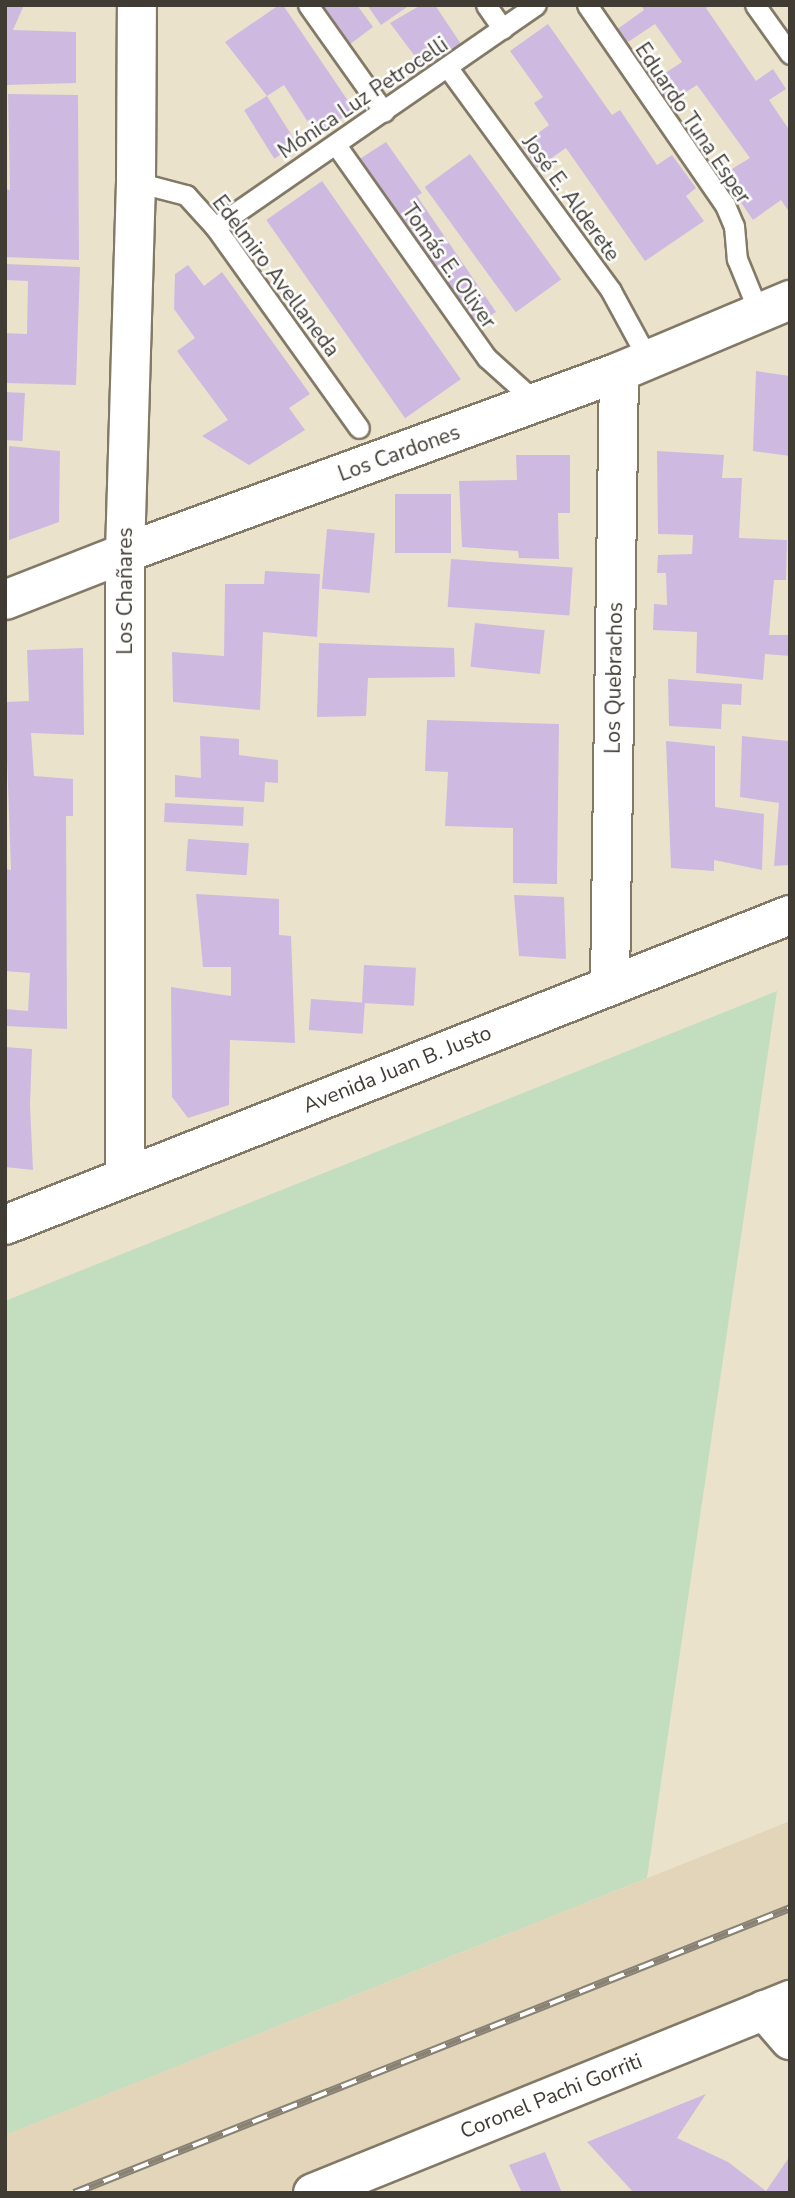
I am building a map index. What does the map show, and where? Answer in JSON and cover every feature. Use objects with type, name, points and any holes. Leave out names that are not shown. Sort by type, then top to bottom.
[{"type":"street","name":"Los Chañares","points":[[125,1177],[125,553],[136,182],[137,5]]},
{"type":"street","name":"Los Cardones","points":[[5,600],[125,553],[634,366],[775,306]]},
{"type":"street","name":"Los Quebrachos","points":[[610,984],[634,366]]},
{"type":"street","name":"Avenida Juan B. Justo","points":[[5,1226],[610,984],[790,915]]},
{"type":"street","points":[[777,2005],[790,2040]]},
{"type":"street","name":"Coronel Pachi Gorriti","points":[[335,2189],[777,2005]]},
{"type":"lane","points":[[308,5],[384,112]]},
{"type":"lane","points":[[486,5],[503,29]]},
{"type":"lane","name":"Mónica Luz Petrocelli","points":[[215,226],[536,5]]},
{"type":"lane","name":"Eduardo Tuna Esper","points":[[587,5],[726,205],[734,226],[737,259],[775,306]]},
{"type":"lane","points":[[755,5],[790,54]]},
{"type":"lane","name":"José E. Alderete","points":[[448,68],[611,291],[634,366]]},
{"type":"lane","name":"Tomás E. Oliver","points":[[336,145],[487,358],[537,403]]},
{"type":"lane","name":"Edelmiro Avellaneda","points":[[136,182],[186,195],[215,226],[359,428]]},
{"type":"shaded area","points":[[790,1821],[790,1978],[744,1996],[313,2193],[5,2193],[5,2135]]},
{"type":"green space","points":[[777,991],[647,1878],[5,2135],[5,1301]]},
{"type":"building","points":[[5,5],[24,5],[13,30],[76,32],[76,83],[6,85]]},
{"type":"building","points":[[279,5],[283,5],[355,111],[315,133],[284,85],[267,96],[225,42]]},
{"type":"building","points":[[319,5],[357,5],[373,27],[349,45]]},
{"type":"building","points":[[367,5],[410,5],[381,25]]},
{"type":"building","points":[[421,5],[435,5],[461,44],[423,67],[390,23]]},
{"type":"building","points":[[641,5],[711,5],[706,8],[756,81],[773,69],[786,89],[769,100],[790,131],[790,213],[781,200],[753,220],[722,175],[750,158],[697,85],[669,103],[653,81],[682,62],[655,24],[625,44],[616,30],[644,10]]},
{"type":"building","points":[[548,24],[612,115],[620,110],[657,165],[672,155],[696,188],[686,196],[704,221],[645,261],[566,148],[537,168],[522,145],[549,125],[534,103],[543,97],[510,51]]},
{"type":"building","points":[[8,94],[78,95],[79,260],[5,257],[5,189],[10,190]]},
{"type":"building","points":[[267,96],[297,144],[274,159],[244,110]]},
{"type":"building","points":[[386,142],[422,193],[417,196],[496,312],[476,325],[358,160]]},
{"type":"building","points":[[470,154],[561,279],[516,312],[425,187]]},
{"type":"building","points":[[322,181],[461,379],[405,418],[266,220]]},
{"type":"building","points":[[5,264],[80,267],[76,385],[5,383],[5,333],[27,334],[28,281],[5,280]]},
{"type":"building","points":[[188,265],[204,286],[222,272],[310,394],[289,408],[305,430],[249,465],[202,436],[228,420],[177,351],[195,338],[174,309],[175,274]]},
{"type":"building","points":[[756,371],[790,376],[790,456],[753,451]]},
{"type":"building","points":[[5,392],[25,393],[22,441],[5,440]]},
{"type":"building","points":[[9,446],[60,451],[59,522],[9,540]]},
{"type":"building","points":[[657,451],[724,455],[722,478],[742,478],[739,538],[787,540],[786,580],[774,580],[769,635],[790,635],[790,656],[765,654],[763,680],[696,673],[697,632],[653,630],[654,604],[667,605],[666,573],[657,573],[658,555],[692,554],[693,535],[658,534]]},
{"type":"building","points":[[516,455],[570,455],[570,513],[558,513],[559,559],[519,558],[518,551],[462,547],[459,481],[517,480]]},
{"type":"building","points":[[395,494],[451,494],[451,553],[395,553]]},
{"type":"building","points":[[327,529],[375,533],[370,593],[322,589]]},
{"type":"building","points":[[451,559],[573,568],[569,615],[448,607]]},
{"type":"building","points":[[265,571],[320,574],[317,637],[263,632],[260,710],[173,702],[172,652],[224,656],[225,584],[264,584]]},
{"type":"building","points":[[475,623],[545,630],[540,674],[470,667]]},
{"type":"building","points":[[319,643],[454,648],[455,677],[368,678],[366,716],[317,717]]},
{"type":"building","points":[[83,648],[84,735],[31,733],[34,776],[73,779],[73,816],[66,816],[67,1029],[5,1026],[5,1009],[28,1011],[30,973],[5,971],[5,869],[11,870],[5,702],[29,701],[27,650]]},
{"type":"building","points":[[668,679],[742,684],[741,705],[722,704],[721,729],[669,726]]},
{"type":"building","points":[[427,720],[559,724],[557,884],[513,883],[513,828],[445,826],[448,772],[425,771]]},
{"type":"building","points":[[200,736],[239,739],[239,755],[278,760],[278,783],[265,782],[264,802],[175,797],[175,775],[201,778]]},
{"type":"building","points":[[742,736],[788,741],[790,865],[774,866],[779,803],[740,797]]},
{"type":"building","points":[[666,741],[715,746],[715,807],[764,814],[762,870],[714,860],[714,871],[671,868]]},
{"type":"building","points":[[165,803],[244,807],[243,826],[164,822]]},
{"type":"building","points":[[188,839],[249,843],[247,875],[186,871]]},
{"type":"building","points":[[196,894],[279,899],[279,935],[291,936],[295,1043],[230,1040],[229,1105],[188,1118],[172,1097],[171,987],[231,996],[231,967],[203,967]]},
{"type":"building","points":[[514,895],[564,897],[566,959],[519,956]]},
{"type":"building","points":[[364,965],[416,968],[414,1006],[362,1003]]},
{"type":"building","points":[[311,999],[365,1003],[363,1034],[309,1030]]},
{"type":"building","points":[[5,1047],[32,1049],[30,1105],[33,1170],[5,1167]]},
{"type":"building","points":[[706,2094],[677,2138],[728,2162],[766,2191],[790,2156],[790,2193],[634,2193],[587,2142]]},
{"type":"building","points":[[545,2152],[562,2193],[522,2193],[509,2165]]},
{"type":"railway","points":[[74,2193],[790,1908]]}]
